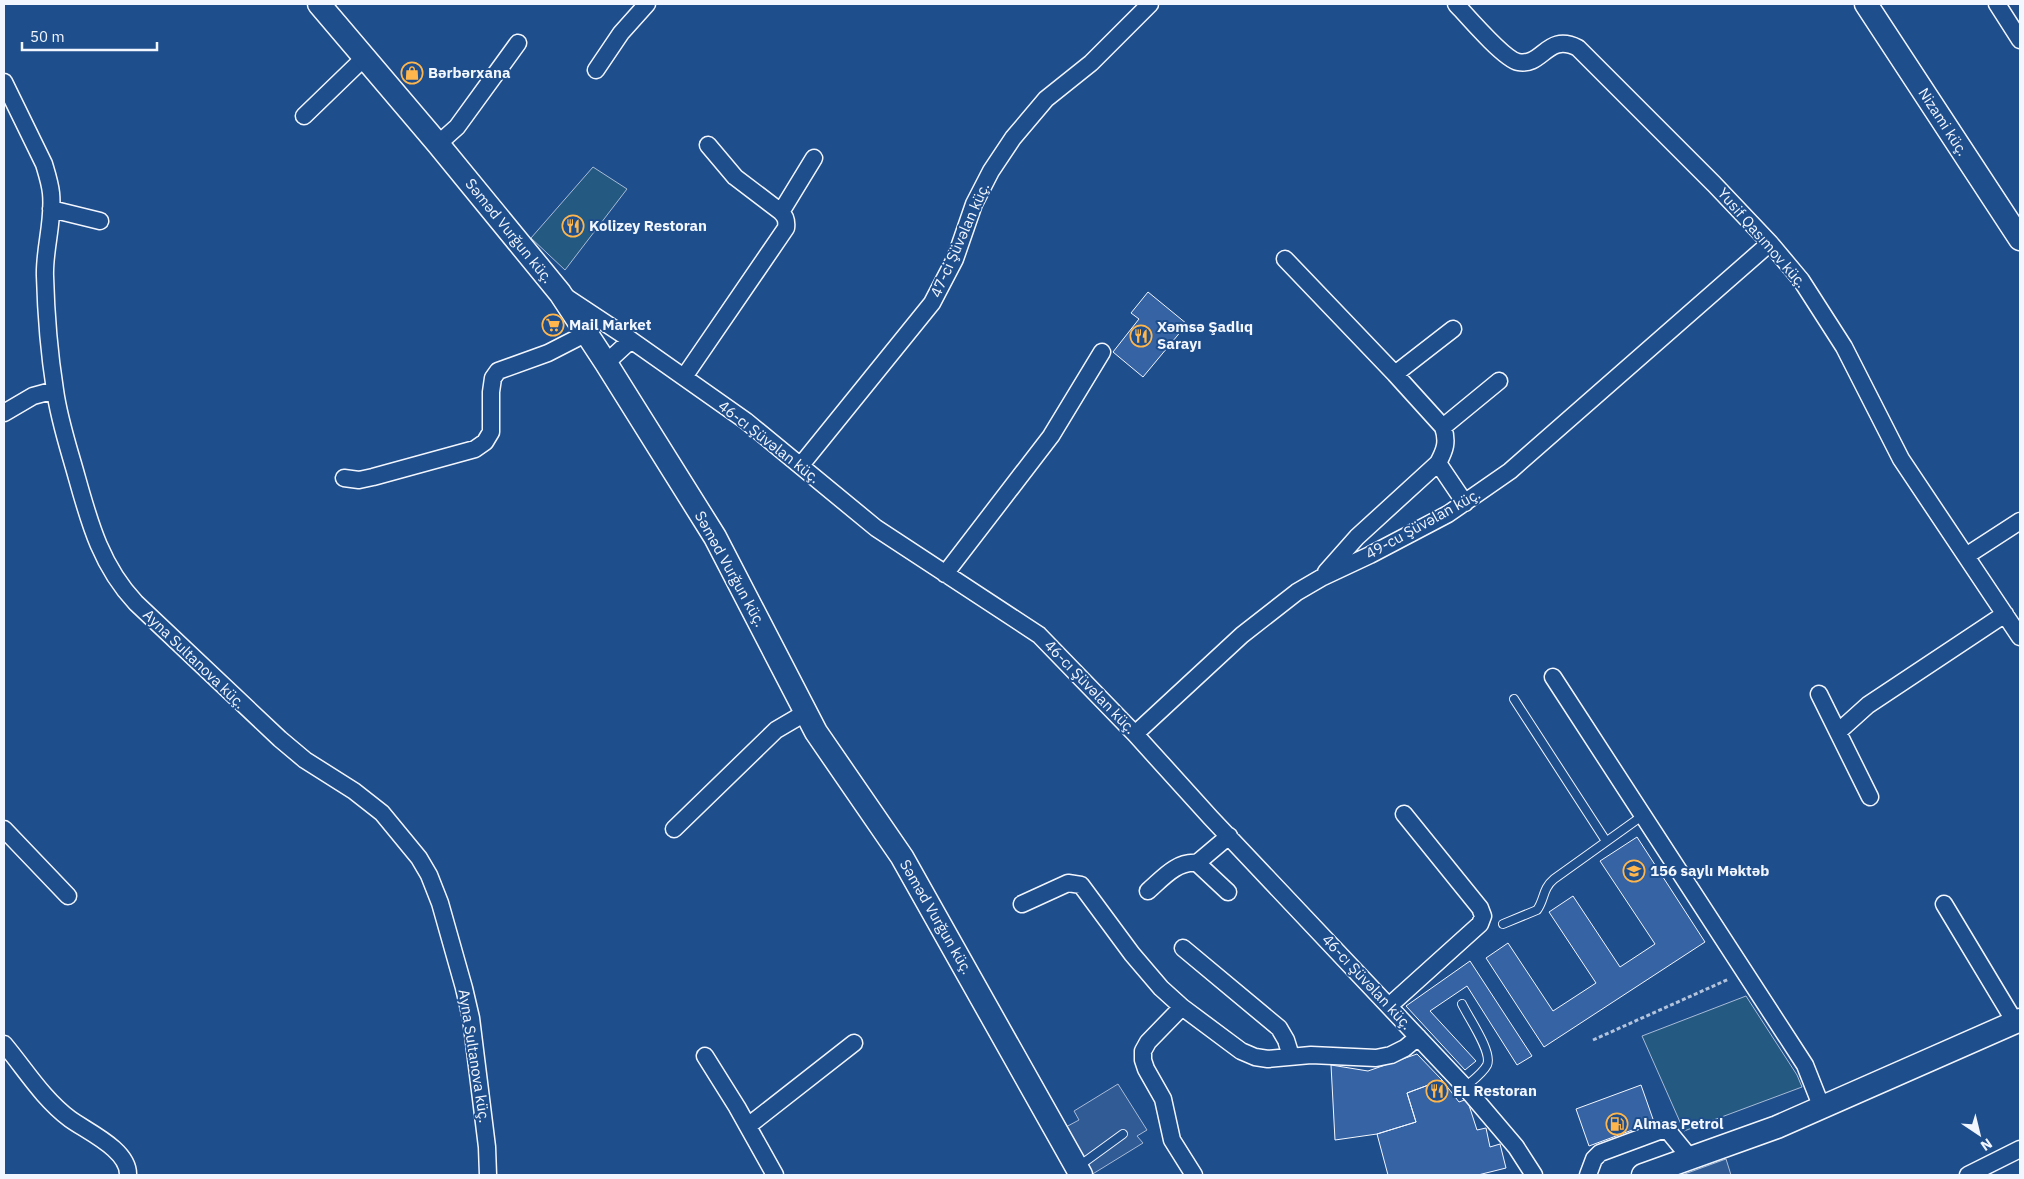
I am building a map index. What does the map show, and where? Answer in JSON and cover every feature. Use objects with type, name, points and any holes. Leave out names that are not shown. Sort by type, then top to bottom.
[{"type":"street","name":"Səməd Vurğun küç.","points":[[319,4],[438,144],[560,293],[606,362],[715,537],[805,713],[824,745],[902,857],[1079,1171]]},
{"type":"street","points":[[596,70],[621,33],[647,4]]},
{"type":"street","name":"47-ci Şüvəlan küç.","points":[[801,465],[932,303],[955,259],[974,204],[991,171],[1013,138],[1046,99],[1090,62],[1150,4]]},
{"type":"street","name":"Yusif Qasımov küç.","points":[[1456,4],[1506,55],[1517,62],[1528,62],[1560,43],[1578,48],[1770,242],[1801,280],[1831,324],[1901,459],[2020,637]]},
{"type":"street","name":"Nizami küç.","points":[[1866,4],[2020,239]]},
{"type":"street","points":[[1997,4],[2020,40]]},
{"type":"street","points":[[438,144],[456,127],[518,43]]},
{"type":"street","points":[[304,116],[365,57]]},
{"type":"street","name":"Ayna Sultanova küç.","points":[[4,82],[44,164],[51,192],[44,274],[46,311],[55,390],[86,509],[107,565],[122,588],[280,739],[305,760],[354,791],[382,813],[419,858],[429,875],[450,933],[470,1018],[488,1148],[488,1175]]},
{"type":"street","points":[[684,377],[786,228],[785,216],[735,177],[708,145]]},
{"type":"street","points":[[781,212],[814,158]]},
{"type":"street","points":[[51,209],[100,221]]},
{"type":"street","name":"49-cu Şüvəlan küç.","points":[[1135,734],[1248,630],[1297,592],[1465,503],[1510,471],[1770,242]]},
{"type":"street","points":[[1285,259],[1443,427],[1446,438],[1446,449],[1438,463],[1357,537],[1321,578]]},
{"type":"street","name":"46-cı Şüvəlan küç.","points":[[560,293],[631,340],[746,421],[858,514],[945,574],[1039,635],[1135,734],[1465,1087],[1516,1147],[1534,1175]]},
{"type":"street","points":[[1395,374],[1453,329]]},
{"type":"street","points":[[344,478],[359,480],[374,477],[475,449],[485,442],[491,432],[491,392],[493,378],[498,371],[548,353],[586,333]]},
{"type":"street","points":[[606,362],[631,340]]},
{"type":"street","points":[[945,574],[1051,436],[1102,352]]},
{"type":"street","points":[[1443,427],[1499,381]]},
{"type":"street","points":[[4,413],[33,396],[55,390]]},
{"type":"street","points":[[1438,463],[1465,503]]},
{"type":"street","points":[[1966,556],[2020,521]]},
{"type":"street","points":[[1838,732],[1868,705],[2005,614]]},
{"type":"street","points":[[1552,677],[1805,1065],[1822,1108]]},
{"type":"street","points":[[1819,694],[1870,797]]},
{"type":"street","points":[[674,829],[776,730],[805,713]]},
{"type":"street","points":[[1389,1006],[1480,924],[1483,916],[1480,908],[1404,814]]},
{"type":"street","points":[[4,829],[68,896]]},
{"type":"street","points":[[1196,864],[1229,836]]},
{"type":"street","points":[[1148,892],[1178,865],[1186,862],[1196,864],[1228,892]]},
{"type":"street","points":[[1022,904],[1068,883],[1081,885],[1146,973],[1182,1007],[1221,1037],[1255,1057],[1268,1059],[1291,1056],[1376,1058],[1390,1055],[1405,1048],[1418,1037]]},
{"type":"street","points":[[1643,1175],[1691,1159],[1822,1108],[2018,1021],[1944,904]]},
{"type":"street","points":[[1183,948],[1279,1028],[1286,1040],[1291,1056]]},
{"type":"street","points":[[1182,1007],[1148,1042],[1143,1051],[1143,1060],[1163,1099],[1172,1140],[1194,1175]]},
{"type":"street","points":[[748,1126],[854,1043]]},
{"type":"street","points":[[4,1044],[58,1110],[119,1152],[129,1169],[128,1175]]},
{"type":"street","points":[[705,1056],[748,1126],[775,1175]]},
{"type":"street","points":[[1588,1175],[1594,1159],[1600,1153],[1662,1130],[1669,1132],[1691,1159]]},
{"type":"street","points":[[1968,1175],[2020,1149]]},
{"type":"lane","points":[[1514,699],[1606,841]]},
{"type":"lane","points":[[1503,924],[1537,910],[1547,885],[1642,816]]},
{"type":"lane","points":[[1462,1004],[1487,1050],[1488,1061],[1486,1067],[1465,1087]]},
{"type":"lane","points":[[1079,1171],[1123,1134]]},
{"type":"path","points":[[1593,1040],[1744,972]]},
{"type":"shaded area","points":[[593,167],[627,189],[565,270],[531,238]]},
{"type":"shaded area","points":[[1746,996],[1797,1075],[1802,1087],[1684,1131],[1642,1036]]},
{"type":"shaded area","points":[[1118,1084],[1147,1130],[1137,1136],[1143,1143],[1091,1175],[1064,1128],[1079,1120],[1074,1111]]},
{"type":"shaded area","points":[[1726,1159],[1731,1175],[1682,1175]]},
{"type":"building","points":[[1148,292],[1187,324],[1143,377],[1113,352],[1139,319],[1131,313]]},
{"type":"building","points":[[1637,837],[1705,942],[1544,1047],[1486,958],[1508,943],[1553,1011],[1596,983],[1549,912],[1573,896],[1620,967],[1655,944],[1600,861]]},
{"type":"building","points":[[1470,961],[1532,1056],[1517,1065],[1467,986],[1430,1011],[1476,1061],[1465,1070],[1406,1006]]},
{"type":"building","points":[[1417,1054],[1442,1080],[1407,1093],[1416,1122],[1377,1134],[1335,1140],[1331,1065],[1368,1071]]},
{"type":"building","points":[[1442,1080],[1459,1102],[1467,1099],[1477,1130],[1486,1128],[1490,1147],[1500,1144],[1506,1168],[1478,1175],[1388,1175],[1377,1134],[1416,1122],[1407,1093]]},
{"type":"building","points":[[1641,1085],[1654,1122],[1589,1146],[1576,1109]]},
{"type":"place","name":"Bərbərxana","points":[[412,73]]},
{"type":"place","name":"Kolizey Restoran","points":[[573,226]]},
{"type":"place","name":"Mail Market","points":[[553,325]]},
{"type":"place","name":"Xəmsə Şadlıq Sarayı","points":[[1141,336]]},
{"type":"place","name":"156 saylı Məktəb","points":[[1634,871]]},
{"type":"place","name":"EL Restoran","points":[[1437,1091]]},
{"type":"place","name":"Almas Petrol","points":[[1617,1124]]}]
